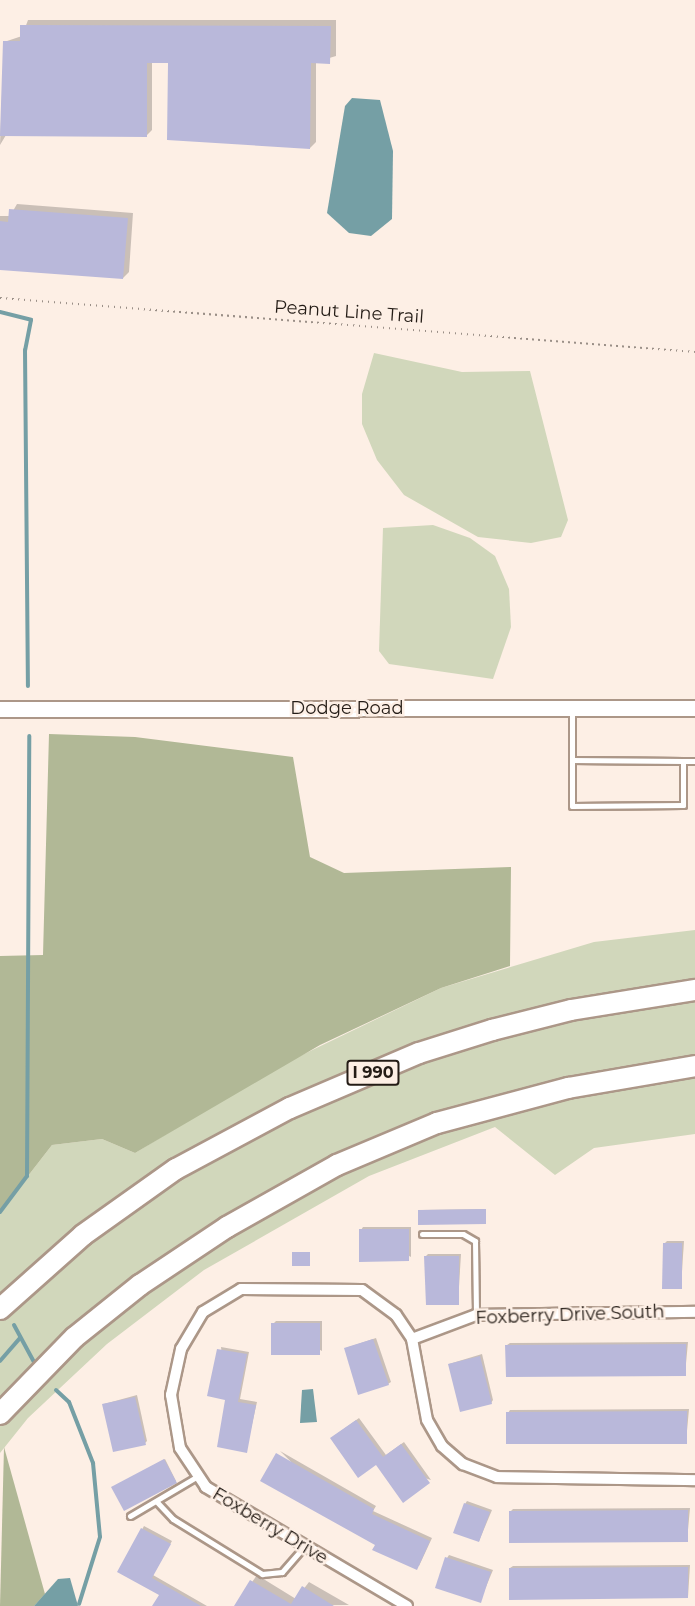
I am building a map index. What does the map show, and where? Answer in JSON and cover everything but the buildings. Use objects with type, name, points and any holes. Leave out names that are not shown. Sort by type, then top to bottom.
[{"type":"highway","name":"I 990","points":[[0,1309],[83,1235],[176,1169],[290,1108],[419,1053],[492,1030],[581,1008],[695,990]]},
{"type":"highway","points":[[0,1414],[75,1337],[140,1284],[227,1227],[337,1165],[437,1123],[568,1088],[695,1066]]},
{"type":"street","name":"Dodge Road","points":[[0,709],[695,708]]},
{"type":"street","name":"Foxberry Drive","points":[[407,1606],[303,1548],[206,1487],[198,1476],[180,1448],[171,1395],[181,1349],[203,1312],[241,1289],[362,1290],[396,1315],[412,1339],[427,1420],[442,1446],[463,1464],[497,1477],[695,1480]]},
{"type":"street","name":"Foxberry Drive South","points":[[412,1339],[476,1315],[695,1312]]},
{"type":"lane","points":[[573,707],[572,806],[683,805],[683,761]]},
{"type":"lane","points":[[572,760],[695,761]]},
{"type":"lane","points":[[422,1234],[463,1234],[475,1241],[476,1315]]},
{"type":"lane","points":[[130,1516],[198,1476]]},
{"type":"lane","points":[[157,1502],[173,1519],[262,1574],[282,1572],[303,1548]]},
{"type":"path","name":"Peanut Line Trail","points":[[0,298],[695,352]]},
{"type":"green space","points":[[374,353],[462,372],[530,371],[568,520],[561,537],[531,543],[478,537],[404,495],[377,460],[362,424],[362,394]]},
{"type":"green space","points":[[433,525],[470,538],[495,556],[509,589],[511,627],[493,679],[389,664],[379,651],[383,528]]},
{"type":"green space","points":[[49,734],[135,737],[293,757],[310,857],[344,873],[511,867],[510,966],[441,988],[320,1045],[135,1153],[102,1139],[52,1145],[0,1212],[0,956],[43,955]]},
{"type":"green space","points":[[695,930],[695,1134],[594,1148],[555,1175],[495,1127],[369,1176],[204,1270],[107,1344],[28,1418],[0,1453],[0,1212],[52,1145],[102,1139],[135,1153],[277,1067],[441,988],[594,942]]},
{"type":"green space","points":[[4,1447],[45,1594],[34,1606],[0,1606]]},
{"type":"water","points":[[352,98],[380,100],[393,151],[392,219],[371,236],[349,233],[327,213],[345,106]]},
{"type":"water","points":[[313,1389],[317,1422],[300,1423],[302,1390]]},
{"type":"water","points":[[70,1578],[78,1606],[34,1606],[58,1579]]},
{"type":"waterway","points":[[0,312],[31,320],[25,350],[28,686]]},
{"type":"waterway","points":[[0,1212],[27,1176],[29,736]]},
{"type":"waterway","points":[[14,1325],[34,1362]]},
{"type":"waterway","points":[[0,1361],[20,1338]]},
{"type":"waterway","points":[[56,1390],[69,1402],[93,1463],[100,1537],[79,1604]]}]
